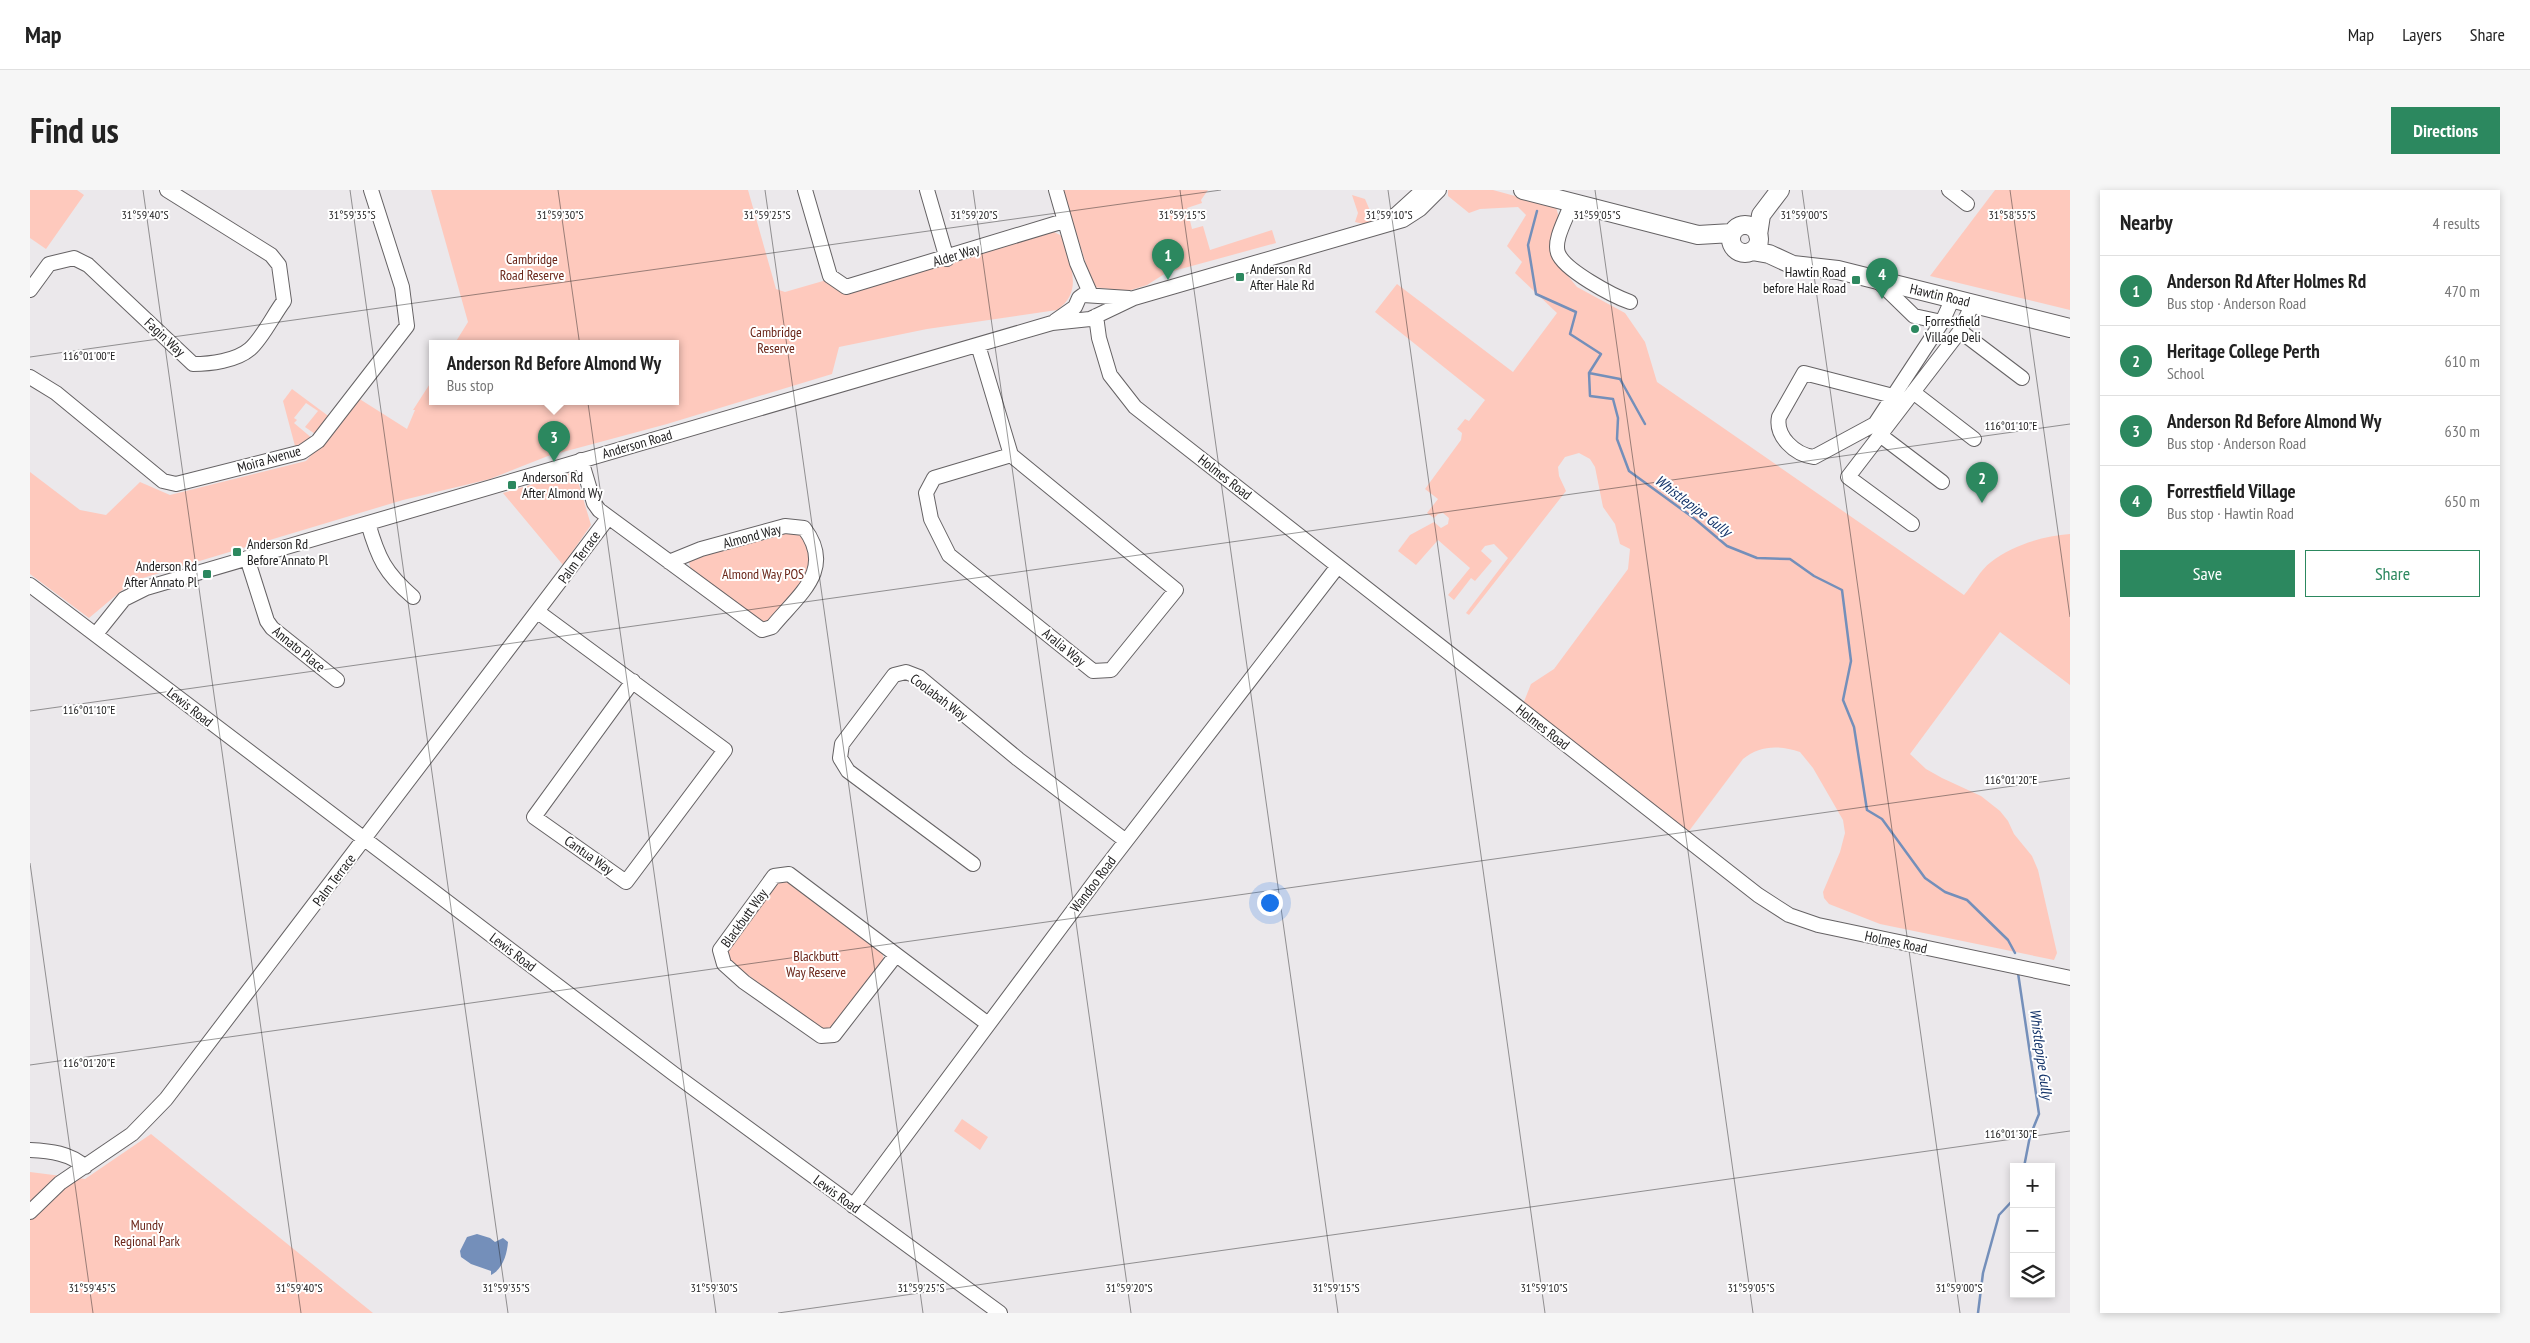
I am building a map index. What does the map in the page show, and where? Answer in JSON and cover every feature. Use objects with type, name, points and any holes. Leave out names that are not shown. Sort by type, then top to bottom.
[{"type":"main road","name":"Hawtin Road","points":[[1523,190],[1698,235],[1709,242],[1746,239],[1822,261],[1838,270],[2070,328]]},
{"type":"main road","points":[[1746,239],[1769,190]]},
{"type":"main road","points":[[1746,239],[1780,190]]},
{"type":"street","name":"Fagin Way","points":[[30,290],[49,264],[74,258],[88,265],[193,364],[210,364],[239,355],[250,349],[284,300],[280,265],[271,255],[167,190]]},
{"type":"street","name":"Moira Avenue","points":[[30,377],[56,393],[164,481],[176,484],[302,452],[318,441],[407,326],[402,287],[371,190]]},
{"type":"street","name":"Alder Way","points":[[805,190],[830,276],[846,287],[947,258],[1064,221]]},
{"type":"street","points":[[927,190],[947,258]]},
{"type":"street","name":"Holmes Road","points":[[1056,190],[1078,263],[1088,308],[1110,374],[1135,407],[1758,895],[1789,915],[1818,925],[1858,935],[2070,978]]},
{"type":"street","name":"Anderson Road","points":[[1384,225],[1423,190]]},
{"type":"street","name":"Anderson Road","points":[[96,634],[129,595],[161,583],[1052,323],[1088,308],[1134,298],[1384,225],[1410,216],[1428,202],[1438,190]]},
{"type":"street","points":[[1949,190],[1967,204]]},
{"type":"street","points":[[1572,202],[1558,241],[1558,253],[1565,263],[1607,293],[1630,302]]},
{"type":"street","points":[[1877,280],[1914,316],[1942,322]]},
{"type":"street","name":"Anderson Road","points":[[1088,308],[1134,298]]},
{"type":"street","points":[[1894,396],[1804,373],[1779,417],[1777,425],[1780,434],[1793,448],[1807,456],[1814,457],[1875,424],[1894,396],[1942,322],[1954,298]]},
{"type":"street","points":[[1912,524],[1848,477],[1960,330],[1973,303]]},
{"type":"street","points":[[1960,330],[2022,378]]},
{"type":"street","points":[[978,344],[1011,455]]},
{"type":"street","points":[[1912,392],[1974,439]]},
{"type":"street","points":[[1880,435],[1942,482]]},
{"type":"street","name":"Aralia Way","points":[[1011,455],[1176,590],[1111,670],[1093,671],[949,555],[931,519],[926,493],[934,478],[1011,455]]},
{"type":"street","name":"Almond Way","points":[[580,460],[594,503],[608,518],[762,630],[772,627],[815,575],[817,557],[812,538],[804,528],[785,526],[701,549],[669,562]]},
{"type":"street","name":"Palm Terrace","points":[[30,1212],[60,1183],[132,1134],[166,1099],[365,840],[608,518]]},
{"type":"street","points":[[368,523],[382,565],[391,577],[413,596]]},
{"type":"street","name":"Annato Place","points":[[247,558],[267,621],[272,628],[337,680]]},
{"type":"street","name":"Wandoo Road","points":[[853,1206],[1126,841],[1338,566]]},
{"type":"street","name":"Lewis Road","points":[[30,585],[666,1068],[1000,1313]]},
{"type":"street","name":"Cantua Way","points":[[538,612],[633,681],[725,750],[626,882],[534,817],[633,681]]},
{"type":"street","name":"Coolabah Way","points":[[973,864],[848,771],[840,758],[842,744],[894,675],[906,672],[919,677],[1018,759],[1126,841]]},
{"type":"street","name":"Blackbutt Way","points":[[896,955],[834,1035],[821,1036],[744,982],[724,964],[720,950],[774,876],[788,874],[896,955],[988,1024]]},
{"type":"street","points":[[30,1150],[56,1152],[78,1160],[85,1167]]},
{"type":"green space","points":[[30,190],[77,190],[84,195],[46,249],[30,238]]},
{"type":"green space","points":[[431,190],[748,190],[776,289],[785,292],[830,279],[847,290],[1052,231],[1062,236],[1073,276],[1071,294],[1066,302],[1057,310],[927,329],[839,347],[832,374],[667,424],[548,456],[490,479],[403,500],[133,581],[89,618],[30,574],[30,472],[80,510],[106,515],[140,482],[170,495],[306,461],[348,413],[358,398],[407,429],[415,410],[413,410],[429,385],[429,405],[679,405],[679,340],[457,340],[468,322]]},
{"type":"green space","points":[[1063,190],[1208,190],[1201,200],[1202,203],[1187,208],[1192,229],[1203,226],[1210,250],[1272,230],[1276,243],[1166,273],[1147,285],[1128,291],[1093,287]]},
{"type":"green space","points":[[1448,190],[1493,190],[1556,207],[1559,218],[1551,239],[1554,259],[1577,287],[1625,313],[1645,342],[1657,382],[1964,595],[1983,569],[2000,556],[2029,542],[2070,534],[2070,685],[2000,632],[1910,754],[1926,769],[1981,796],[2000,811],[2008,821],[2014,834],[2032,856],[2038,870],[2057,953],[2054,960],[1880,924],[1829,904],[1824,898],[1823,892],[1840,852],[1845,833],[1843,820],[1813,768],[1800,752],[1777,747],[1749,754],[1743,759],[1689,831],[1523,704],[1531,684],[1554,669],[1628,569],[1630,549],[1620,544],[1615,524],[1603,507],[1595,467],[1590,459],[1579,453],[1565,457],[1558,467],[1559,476],[1566,491],[1469,615],[1466,613],[1508,558],[1494,544],[1485,546],[1481,551],[1492,561],[1475,581],[1471,578],[1454,600],[1448,595],[1470,568],[1438,540],[1416,565],[1398,551],[1410,535],[1434,522],[1441,528],[1448,524],[1449,518],[1443,513],[1438,514],[1434,518],[1427,513],[1438,499],[1425,489],[1461,440],[1462,433],[1457,429],[1465,419],[1469,421],[1485,400],[1375,312],[1397,284],[1513,372],[1557,313],[1515,273],[1522,262],[1507,246],[1526,215],[1518,207],[1480,209],[1469,213],[1448,196]]},
{"type":"green space","points":[[1995,190],[2070,190],[2070,310],[1930,276]]},
{"type":"green space","points":[[1352,195],[1365,199],[1374,220],[1364,224],[1355,222],[1358,213]]},
{"type":"green space","points":[[292,389],[327,415],[333,417],[318,436],[305,427],[318,411],[306,403],[294,418],[297,420],[294,423],[313,439],[295,446],[283,401]]},
{"type":"green space","points":[[571,473],[577,478],[591,525],[563,565],[503,493]]},
{"type":"green space","name":"Almond Way POS","points":[[804,528],[815,575],[774,621],[761,623],[691,571],[688,558],[692,553]]},
{"type":"green space","name":"Blackbutt Way Reserve","points":[[787,880],[882,951],[884,961],[833,1030],[823,1031],[728,960],[726,950],[777,882]]},
{"type":"green space","points":[[962,1119],[988,1137],[980,1150],[954,1131]]},
{"type":"green space","name":"Mundy Regional Park","points":[[151,1134],[373,1313],[30,1313],[30,1172],[85,1179]]},
{"type":"water","points":[[477,1234],[490,1238],[495,1242],[503,1238],[508,1242],[504,1261],[499,1269],[491,1275],[491,1271],[471,1264],[461,1257],[460,1251],[467,1237]]},
{"type":"waterway","points":[[1537,211],[1528,245],[1536,294],[1576,312],[1570,334],[1601,354],[1589,373],[1620,379],[1645,424]]},
{"type":"waterway","name":"Whistlepipe Gully","points":[[1589,373],[1590,396],[1613,399],[1618,418],[1617,439],[1629,471],[1695,519],[1727,546],[1757,558],[1790,559],[1814,576],[1842,590],[1851,661],[1843,700],[1854,727],[1867,810],[1882,819],[1925,878],[1945,892],[1967,900],[2008,940],[2015,953]]},
{"type":"waterway","name":"Whistlepipe Gully","points":[[2018,973],[2039,1114],[2030,1136],[2025,1163]]},
{"type":"waterway","name":"Whistlepipe Gully","points":[[1978,1313],[1983,1273],[1999,1215],[2010,1203]]},
{"type":"place","name":"Anderson Rd After Hale Rd","points":[[1240,277]]},
{"type":"place","name":"Anderson Rd After Holmes Rd","points":[[1168,280]]},
{"type":"place","name":"Hawtin Road before Hale Road","points":[[1856,280]]},
{"type":"place","name":"Forrestfield Village","points":[[1882,299]]},
{"type":"place","name":"Forrestfield Village Deli","points":[[1915,329]]},
{"type":"place","name":"Anderson Rd Before Almond Wy","points":[[554,462]]},
{"type":"place","name":"Anderson Rd After Almond Wy","points":[[512,485]]},
{"type":"place","name":"Heritage College Perth","points":[[1982,503]]},
{"type":"place","name":"Anderson Rd Before Annato Pl","points":[[237,552]]},
{"type":"place","name":"Anderson Rd After Annato Pl","points":[[207,574]]},
{"type":"park label","name":"Cambridge Road Reserve","points":[[532,268]]},
{"type":"park label","name":"Cambridge Reserve","points":[[776,340]]}]
